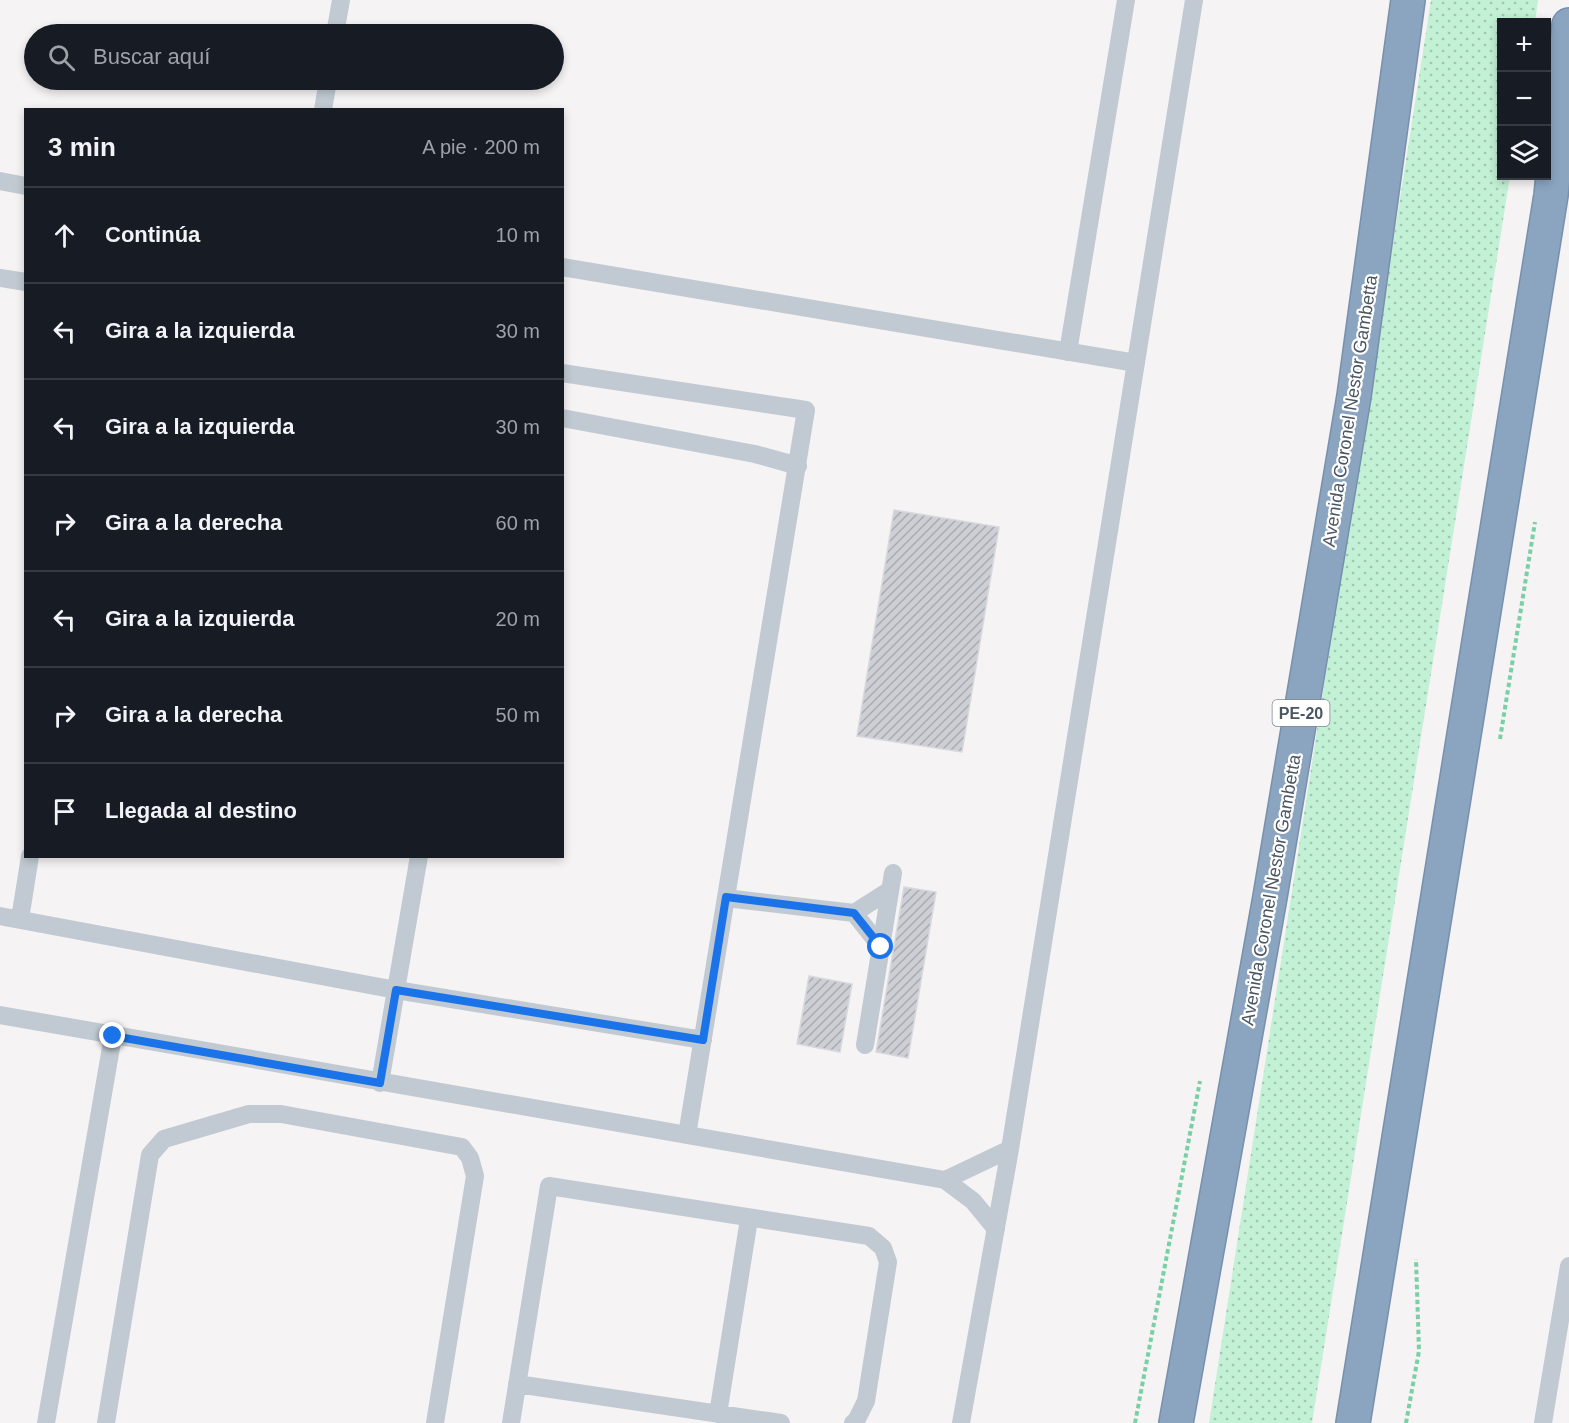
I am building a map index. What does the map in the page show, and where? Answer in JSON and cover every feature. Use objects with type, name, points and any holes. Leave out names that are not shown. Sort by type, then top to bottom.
[{"type":"highway","name":"Avenida Coronel Nestor Gambetta","points":[[1176,1423],[1270,897],[1354,396],[1408,0]]},
{"type":"highway","points":[[1353,1423],[1551,195],[1569,25]]},
{"type":"lane","points":[[337,24],[341,0]]},
{"type":"lane","points":[[1068,351],[1126,0]]},
{"type":"lane","points":[[961,1423],[1011,1149],[1194,0]]},
{"type":"lane","points":[[323,108],[326,90]]},
{"type":"lane","points":[[0,181],[24,186]]},
{"type":"lane","points":[[564,267],[1136,363]]},
{"type":"lane","points":[[0,278],[24,282]]},
{"type":"lane","points":[[564,373],[806,410],[687,1135]]},
{"type":"lane","points":[[564,418],[755,454],[798,466]]},
{"type":"lane","points":[[20,919],[30,858]]},
{"type":"lane","points":[[380,1083],[419,858]]},
{"type":"lane","points":[[854,913],[891,882],[865,1045]]},
{"type":"lane","points":[[726,897],[854,913],[881,947]]},
{"type":"lane","points":[[0,916],[396,990],[703,1040]]},
{"type":"lane","points":[[0,1015],[945,1180],[973,1201],[996,1229]]},
{"type":"lane","points":[[46,1423],[113,1036]]},
{"type":"lane","points":[[106,1423],[150,1155],[164,1139],[249,1114],[281,1114],[462,1147],[470,1158],[475,1176],[435,1423]]},
{"type":"lane","points":[[945,1180],[1011,1149]]},
{"type":"lane","points":[[511,1423],[549,1186],[869,1236],[883,1248],[888,1262],[866,1401],[853,1423]]},
{"type":"lane","points":[[718,1414],[749,1219]]},
{"type":"lane","points":[[1543,1423],[1569,1266]]},
{"type":"lane","points":[[517,1384],[718,1414],[747,1421],[781,1423]]},
{"type":"path","points":[[1498,749],[1536,516]]},
{"type":"path","points":[[1406,1423],[1419,1351],[1415,1247]]},
{"type":"green space","points":[[1431,0],[1538,0],[1536,18],[1497,18],[1497,180],[1509,180],[1312,1423],[1209,1423]]},
{"type":"building","points":[[894,510],[999,527],[962,752],[857,736]]},
{"type":"building","points":[[904,887],[936,892],[908,1058],[876,1052]]},
{"type":"building","points":[[809,976],[852,984],[840,1052],[797,1044]]},
{"type":"route","points":[[113,1036],[380,1083],[396,990],[703,1040],[726,897],[854,913],[881,947]]}]
